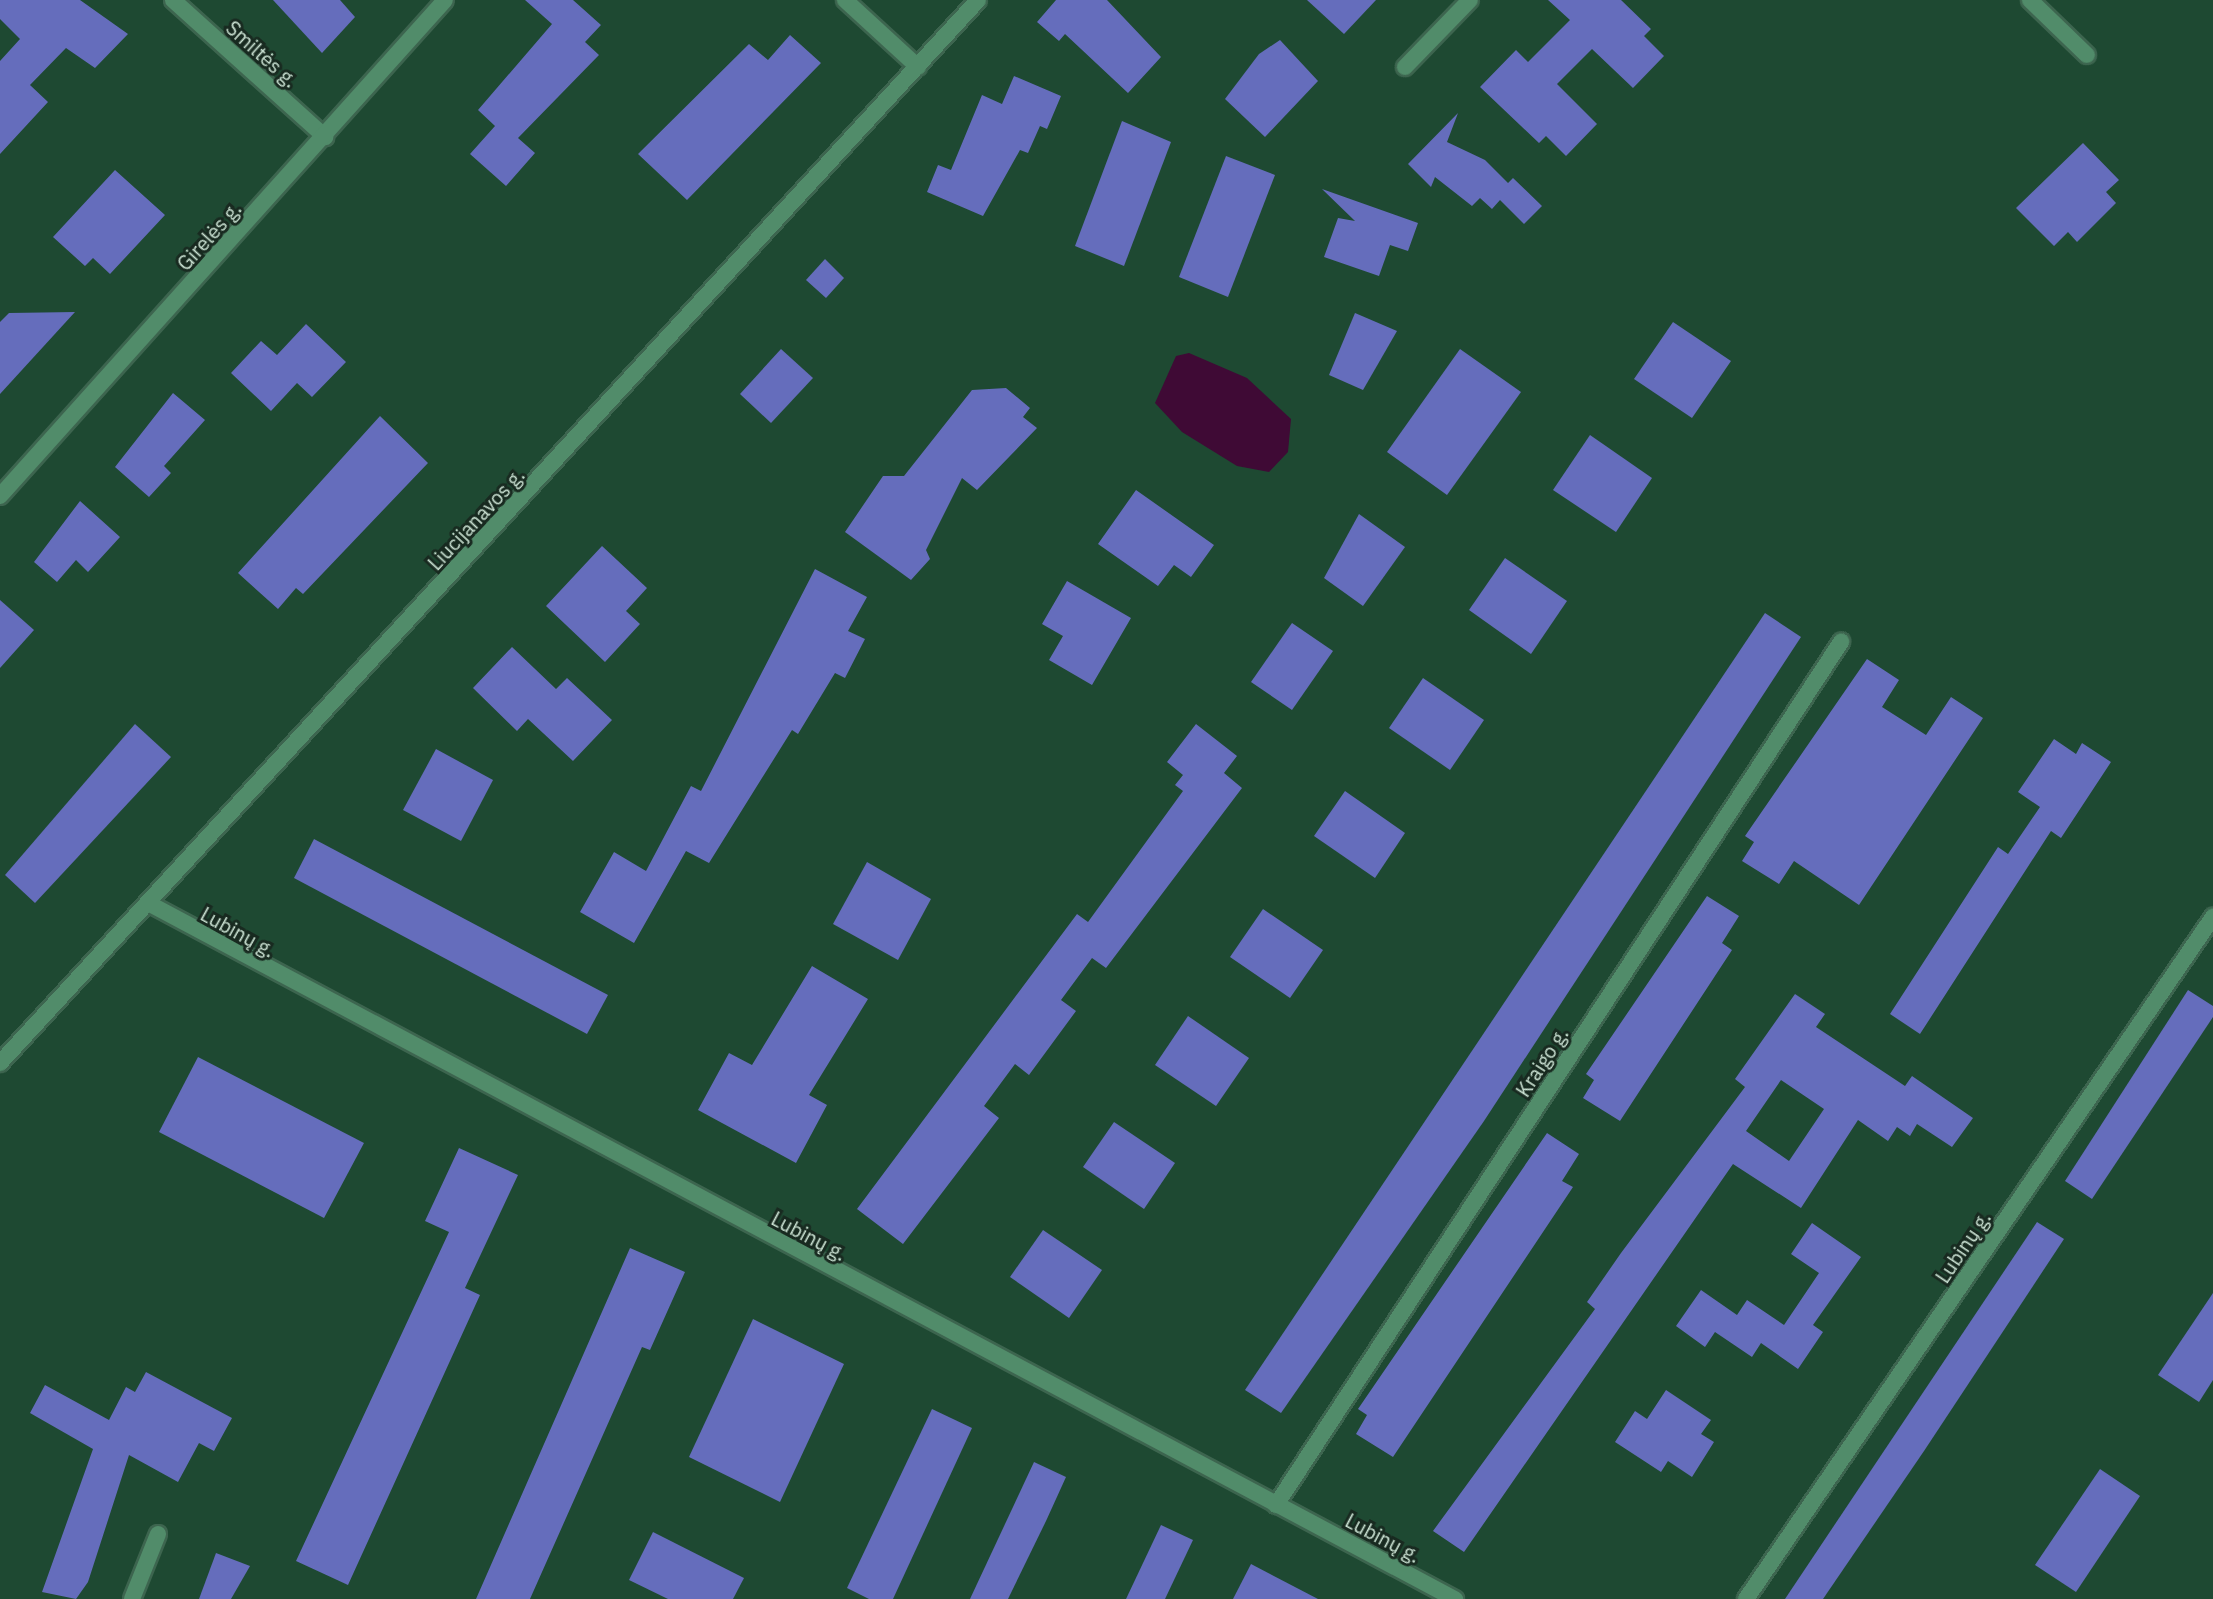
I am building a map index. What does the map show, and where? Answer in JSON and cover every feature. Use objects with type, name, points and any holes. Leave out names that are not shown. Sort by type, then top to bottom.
[{"type":"street","name":"Smiltės g.","points":[[173,0],[325,137]]},
{"type":"street","name":"Girelės g.","points":[[0,496],[445,0]]},
{"type":"street","points":[[845,0],[918,67]]},
{"type":"street","name":"Liucijanavos g.","points":[[0,1063],[978,0]]},
{"type":"street","points":[[1405,67],[1470,0]]},
{"type":"street","points":[[2030,0],[2087,55]]},
{"type":"street","name":"Kraigo g.","points":[[1276,1505],[1841,642]]},
{"type":"street","name":"Lubinų g.","points":[[148,903],[1455,1599]]},
{"type":"street","name":"Lubinų g.","points":[[1746,1599],[2213,917]]},
{"type":"street","points":[[132,1599],[158,1534]]},
{"type":"shaded area","points":[[1189,353],[1247,378],[1291,419],[1288,452],[1269,472],[1237,466],[1182,432],[1155,403],[1176,356]]},
{"type":"building","points":[[0,0],[80,0],[128,34],[95,68],[66,48],[30,85],[48,102],[0,154],[0,61],[20,39],[0,19]]},
{"type":"building","points":[[273,0],[340,0],[355,17],[322,53]]},
{"type":"building","points":[[525,0],[573,0],[601,25],[585,42],[599,55],[518,138],[535,153],[506,186],[470,154],[495,126],[478,110],[552,24]]},
{"type":"building","points":[[1056,0],[1107,0],[1161,57],[1128,93],[1065,34],[1059,41],[1037,22]]},
{"type":"building","points":[[1307,0],[1376,0],[1344,34]]},
{"type":"building","points":[[1548,0],[1621,0],[1651,29],[1644,36],[1664,56],[1633,88],[1592,49],[1557,84],[1597,124],[1566,156],[1546,136],[1539,143],[1480,87],[1516,50],[1528,62],[1570,20]]},
{"type":"building","points":[[790,35],[821,63],[687,200],[638,154],[749,44],[768,60]]},
{"type":"building","points":[[1280,40],[1318,81],[1265,137],[1225,99],[1259,54]]},
{"type":"building","points":[[1014,76],[1061,96],[1047,129],[1040,126],[1028,153],[1020,150],[983,216],[927,192],[938,165],[951,170],[982,95],[1002,104]]},
{"type":"building","points":[[1458,113],[1447,142],[1485,160],[1508,183],[1513,178],[1542,206],[1524,224],[1500,200],[1492,209],[1480,198],[1472,206],[1435,177],[1431,187],[1408,164]]},
{"type":"building","points":[[1122,121],[1171,142],[1124,266],[1075,246]]},
{"type":"building","points":[[2083,143],[2119,180],[2106,192],[2116,203],[2077,242],[2068,232],[2054,246],[2016,208]]},
{"type":"building","points":[[1226,156],[1275,175],[1228,297],[1179,277]]},
{"type":"building","points":[[115,170],[165,215],[110,274],[93,258],[85,266],[53,237]]},
{"type":"building","points":[[1322,189],[1418,223],[1408,251],[1390,245],[1379,276],[1324,257],[1338,218],[1355,221]]},
{"type":"building","points":[[825,259],[844,278],[826,298],[806,280]]},
{"type":"building","points":[[75,312],[0,394],[0,322],[9,313]]},
{"type":"building","points":[[1355,313],[1397,331],[1363,390],[1329,375]]},
{"type":"building","points":[[1673,322],[1731,361],[1692,418],[1634,379]]},
{"type":"building","points":[[306,324],[346,362],[312,397],[297,383],[271,411],[231,373],[261,341],[277,355]]},
{"type":"building","points":[[781,349],[813,378],[771,423],[740,394]]},
{"type":"building","points":[[1460,349],[1521,392],[1447,495],[1387,452]]},
{"type":"building","points":[[1006,388],[1030,408],[1023,417],[1037,428],[977,490],[962,478],[926,550],[930,559],[911,580],[845,532],[883,476],[904,476],[972,390]]},
{"type":"building","points":[[173,393],[205,420],[164,466],[171,473],[149,497],[115,467]]},
{"type":"building","points":[[380,416],[428,463],[303,594],[296,588],[278,609],[238,573]]},
{"type":"building","points":[[1590,435],[1652,478],[1616,532],[1553,490]]},
{"type":"building","points":[[1136,490],[1214,545],[1191,577],[1174,565],[1158,586],[1098,544]]},
{"type":"building","points":[[80,501],[120,537],[88,572],[76,560],[57,582],[34,562]]},
{"type":"building","points":[[1359,514],[1405,547],[1363,606],[1324,578]]},
{"type":"building","points":[[602,546],[647,588],[626,611],[640,624],[605,662],[546,606]]},
{"type":"building","points":[[1505,558],[1567,601],[1531,654],[1469,610]]},
{"type":"building","points":[[815,569],[867,597],[848,631],[865,639],[845,678],[835,673],[798,734],[792,730],[709,863],[686,851],[634,943],[580,912],[614,852],[646,871],[691,786],[701,791]]},
{"type":"building","points":[[1067,581],[1131,618],[1092,685],[1049,660],[1063,636],[1042,624]]},
{"type":"building","points":[[0,600],[34,630],[0,668]]},
{"type":"building","points":[[1765,613],[1801,637],[1484,1121],[1281,1413],[1245,1390]]},
{"type":"building","points":[[1292,623],[1333,651],[1292,710],[1251,682]]},
{"type":"building","points":[[512,647],[556,689],[567,678],[612,720],[573,761],[528,719],[517,731],[473,688]]},
{"type":"building","points":[[1867,659],[1899,680],[1882,707],[1926,735],[1951,697],[1983,718],[1859,905],[1794,861],[1779,884],[1742,861],[1754,842],[1745,836]]},
{"type":"building","points":[[1423,678],[1484,720],[1450,770],[1389,728]]},
{"type":"building","points":[[135,724],[171,757],[35,903],[5,875]]},
{"type":"building","points":[[1196,724],[1237,756],[1224,773],[1242,788],[1106,968],[1092,958],[1061,1000],[1076,1011],[1029,1075],[1015,1064],[984,1106],[999,1118],[903,1244],[857,1209],[1077,914],[1088,922],[1183,791],[1175,785],[1183,775],[1167,762]]},
{"type":"building","points":[[2054,739],[2076,754],[2082,743],[2111,762],[2061,838],[2051,831],[1920,1034],[1890,1014],[1998,847],[2008,854],[2040,807],[2018,792]]},
{"type":"building","points":[[436,749],[493,780],[461,841],[403,810]]},
{"type":"building","points":[[1345,791],[1405,833],[1375,878],[1314,836]]},
{"type":"building","points":[[314,839],[608,995],[587,1034],[294,878]]},
{"type":"building","points":[[867,862],[931,899],[898,960],[833,924]]},
{"type":"building","points":[[1707,896],[1739,916],[1722,943],[1732,950],[1620,1121],[1583,1098],[1594,1080],[1586,1074]]},
{"type":"building","points":[[1263,909],[1323,950],[1290,998],[1230,957]]},
{"type":"building","points":[[812,966],[868,999],[809,1095],[827,1105],[796,1163],[698,1110],[729,1053],[752,1065]]},
{"type":"building","points":[[2188,990],[2213,1006],[2213,1017],[2092,1199],[2065,1181]]},
{"type":"building","points":[[1795,994],[1825,1014],[1816,1027],[1905,1086],[1912,1076],[1973,1118],[1952,1147],[1917,1124],[1910,1136],[1897,1127],[1888,1141],[1858,1120],[1801,1208],[1733,1164],[1464,1552],[1433,1531],[1595,1309],[1587,1302],[1621,1253],[1745,1087],[1735,1079]],"holes":[[[1781,1080],[1824,1109],[1789,1161],[1746,1131]]]},
{"type":"building","points":[[1188,1016],[1249,1058],[1216,1106],[1155,1065]]},
{"type":"building","points":[[198,1057],[364,1143],[324,1218],[159,1132]]},
{"type":"building","points":[[1114,1122],[1175,1163],[1144,1209],[1083,1167]]},
{"type":"building","points":[[1547,1133],[1579,1154],[1562,1181],[1573,1187],[1393,1457],[1356,1434],[1367,1415],[1358,1409]]},
{"type":"building","points":[[459,1148],[518,1175],[465,1288],[480,1295],[348,1585],[296,1561],[449,1232],[425,1221]]},
{"type":"building","points":[[2037,1222],[2064,1239],[1924,1451],[1823,1599],[1785,1599]]},
{"type":"building","points":[[1812,1223],[1861,1257],[1813,1325],[1823,1332],[1798,1369],[1761,1343],[1752,1357],[1715,1332],[1705,1347],[1676,1326],[1701,1290],[1737,1315],[1747,1300],[1784,1325],[1819,1273],[1791,1254]]},
{"type":"building","points":[[1043,1230],[1102,1270],[1069,1318],[1010,1277]]},
{"type":"building","points":[[630,1248],[685,1272],[650,1350],[642,1347],[530,1599],[476,1599]]},
{"type":"building","points":[[2213,1293],[2213,1380],[2199,1402],[2158,1375]]},
{"type":"building","points":[[753,1319],[844,1364],[780,1502],[689,1457]]},
{"type":"building","points":[[146,1372],[232,1418],[214,1451],[199,1443],[178,1482],[129,1455],[88,1582],[76,1599],[42,1592],[93,1449],[30,1413],[45,1385],[109,1420],[126,1387],[135,1392]]},
{"type":"building","points":[[1666,1390],[1711,1420],[1701,1434],[1714,1442],[1692,1477],[1668,1461],[1661,1472],[1615,1442],[1635,1411],[1647,1419]]},
{"type":"building","points":[[932,1409],[972,1428],[893,1599],[869,1599],[847,1588]]},
{"type":"building","points":[[1034,1462],[1066,1477],[1046,1521],[1008,1599],[970,1599]]},
{"type":"building","points":[[2100,1469],[2140,1496],[2076,1592],[2035,1565]]},
{"type":"building","points":[[1161,1525],[1193,1540],[1165,1599],[1126,1599]]},
{"type":"building","points":[[653,1532],[744,1578],[733,1599],[668,1599],[629,1580]]},
{"type":"building","points":[[216,1553],[250,1566],[231,1599],[199,1599]]},
{"type":"building","points":[[1251,1564],[1318,1599],[1233,1599]]}]
